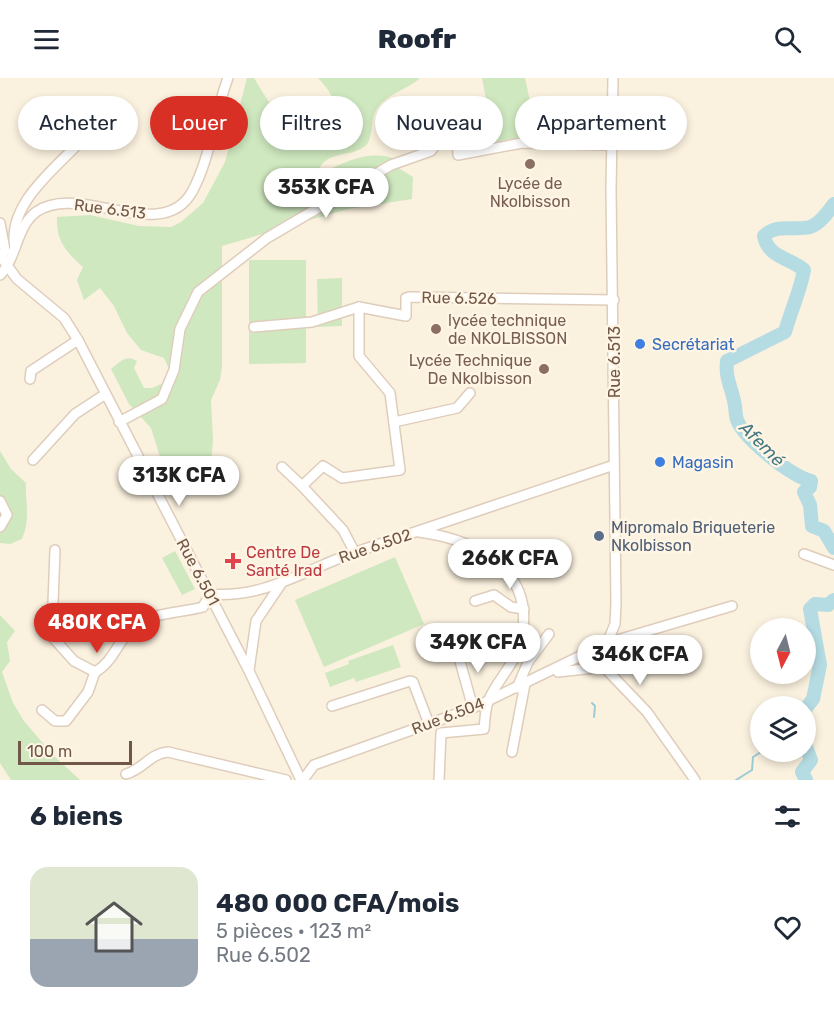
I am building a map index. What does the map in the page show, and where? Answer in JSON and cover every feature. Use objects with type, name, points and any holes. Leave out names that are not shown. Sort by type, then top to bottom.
[{"type":"street","name":"Rue 6.513","points":[[8,267],[29,220],[45,208],[72,203],[154,214],[181,205],[191,193],[204,161],[228,78]]},
{"type":"street","name":"Rue 6.513","points":[[612,96],[613,78]]},
{"type":"street","points":[[119,422],[162,399],[174,370],[180,330],[198,292],[267,238],[391,165],[431,151],[457,114],[458,155],[515,144]]},
{"type":"street","points":[[15,248],[13,231],[18,212],[74,150]]},
{"type":"street","name":"Rue 6.513","points":[[607,644],[615,624],[616,604],[611,150]]},
{"type":"street","name":"Rue 6.501","points":[[0,223],[5,250],[1,257],[30,291],[64,318],[78,340],[104,395],[210,594],[302,780]]},
{"type":"street","points":[[0,275],[8,267]]},
{"type":"street","name":"Rue 6.526","points":[[254,327],[312,322],[359,307],[406,316],[406,298],[409,297],[614,300]]},
{"type":"street","points":[[302,486],[323,466],[342,478],[400,470],[390,393],[359,356],[359,307]]},
{"type":"street","points":[[30,380],[31,371],[78,340]]},
{"type":"street","points":[[394,422],[457,408],[470,393]]},
{"type":"street","points":[[33,460],[75,414],[104,395]]},
{"type":"street","name":"Rue 6.502","points":[[210,594],[248,593],[283,582],[417,531],[614,465]]},
{"type":"street","points":[[282,467],[343,530],[355,553]]},
{"type":"street","points":[[0,501],[7,514],[4,524],[0,526]]},
{"type":"street","points":[[417,531],[451,537],[491,555],[502,565],[517,589],[524,609],[519,648],[488,702],[484,729],[441,733],[438,780]]},
{"type":"street","points":[[55,550],[48,632],[74,661],[94,672]]},
{"type":"street","points":[[804,554],[834,565]]},
{"type":"street","points":[[249,671],[256,621],[283,582]]},
{"type":"street","points":[[42,710],[55,721],[66,721],[88,693],[94,672],[114,656],[133,628],[140,622],[155,616],[203,608],[210,594]]},
{"type":"street","points":[[475,601],[494,595],[511,607],[524,609]]},
{"type":"street","name":"Rue 6.504","points":[[302,780],[314,765],[488,702],[607,644],[732,606]]},
{"type":"street","points":[[512,752],[521,686],[528,662],[549,634]]},
{"type":"street","points":[[456,647],[473,708]]},
{"type":"street","points":[[549,674],[604,667],[647,712],[696,780]]},
{"type":"street","points":[[332,706],[413,682],[429,724]]},
{"type":"street","points":[[126,774],[137,770],[159,753],[168,752],[286,780]]},
{"type":"green space","points":[[247,78],[254,78],[266,96],[260,96],[260,150],[358,150],[327,159],[319,169],[325,172],[351,160],[369,156],[387,156],[396,159],[400,169],[413,177],[412,199],[348,209],[222,246],[222,367],[220,380],[211,400],[213,440],[211,463],[185,471],[160,457],[151,428],[129,404],[111,369],[123,360],[133,359],[137,361],[134,368],[144,388],[152,388],[168,381],[171,373],[164,358],[141,350],[127,333],[114,306],[100,288],[84,300],[77,280],[83,267],[63,245],[58,233],[57,217],[90,215],[139,226],[171,227],[181,222],[203,203],[225,162],[228,150],[248,150],[248,96],[242,96]]},
{"type":"green space","points":[[318,78],[420,78],[392,96],[375,96],[371,136],[364,147],[363,96],[332,96]]},
{"type":"green space","points":[[482,78],[525,78],[529,96],[515,96],[515,138],[503,140],[503,96],[485,96]]},
{"type":"green space","points":[[249,260],[306,260],[306,363],[249,364]]},
{"type":"green space","points":[[342,278],[342,326],[318,327],[317,279]]},
{"type":"green space","points":[[0,451],[11,469],[26,483],[25,531],[22,539],[10,544],[0,543]]},
{"type":"green space","points":[[175,551],[195,589],[182,595],[162,558]]},
{"type":"green space","points":[[395,557],[424,624],[324,667],[295,600]]},
{"type":"green space","points":[[0,615],[15,631],[7,642],[10,661],[2,672],[13,703],[24,721],[52,754],[80,780],[11,780],[0,763]]},
{"type":"green space","points":[[393,645],[401,667],[356,682],[354,678],[330,687],[325,673],[349,664],[348,661]]},
{"type":"waterway","name":"Afemé","points":[[834,204],[824,217],[810,227],[774,230],[764,236],[770,249],[804,270],[800,286],[785,332],[727,361],[737,420],[758,447],[792,472],[811,481],[810,487],[804,492],[810,505],[812,526],[824,531],[834,548]]},
{"type":"waterway","name":"Afemé","points":[[814,696],[820,665],[810,609],[815,604],[828,605],[834,600]]},
{"type":"waterway","points":[[592,703],[595,706],[594,717]]},
{"type":"waterway","points":[[736,780],[752,770],[753,762]]},
{"type":"waterway","name":"Afemé","points":[[806,780],[802,772],[810,762]]},
{"type":"place","name":"Lycée de Nkolbisson","points":[[530,164]]},
{"type":"place","name":"lycée technique de NKOLBISSON","points":[[436,329]]},
{"type":"place","name":"Secrétariat","points":[[640,344]]},
{"type":"place","name":"Lycée Technique De Nkolbisson","points":[[544,369]]},
{"type":"place","name":"Magasin","points":[[660,462]]},
{"type":"place","name":"Mipromalo Briqueterie Nkolbisson","points":[[599,536]]},
{"type":"place","name":"Centre De Santé Irad","points":[[233,561]]}]
